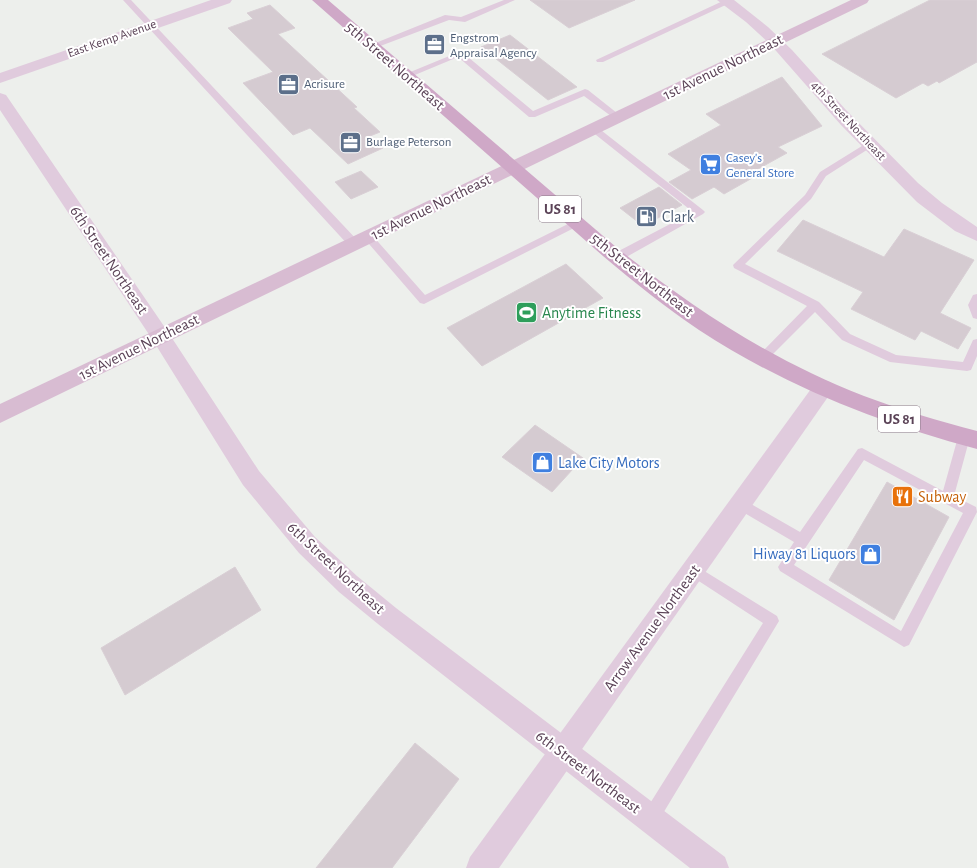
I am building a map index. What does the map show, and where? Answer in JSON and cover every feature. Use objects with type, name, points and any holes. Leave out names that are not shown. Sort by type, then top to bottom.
[{"type":"main road","name":"5th Street Northeast","points":[[319,0],[576,223],[673,301],[710,326],[763,357],[823,388],[898,419],[971,439]]},
{"type":"main road","name":"1st Avenue Northeast","points":[[0,414],[862,0]]},
{"type":"street","name":"East Kemp Avenue","points":[[0,78],[225,0]]},
{"type":"street","name":"4th Street Northeast","points":[[726,1],[751,19],[776,41],[830,102],[930,204],[949,219],[977,235]]},
{"type":"street","name":"6th Street Northeast","points":[[0,98],[161,337],[252,478],[307,545],[348,584],[387,616],[714,868]]},
{"type":"street","name":"Arrow Avenue Northeast","points":[[481,868],[823,388]]},
{"type":"lane","points":[[127,0],[150,26],[361,241],[424,300],[576,223]]},
{"type":"lane","points":[[372,46],[448,17],[462,20],[511,0]]},
{"type":"lane","points":[[600,60],[726,1]]},
{"type":"lane","points":[[406,75],[459,54],[532,115],[585,92],[618,117]]},
{"type":"lane","points":[[594,129],[700,212],[617,257]]},
{"type":"lane","points":[[870,144],[823,174],[808,197],[738,265],[815,305],[846,336],[894,359],[966,367],[977,343]]},
{"type":"lane","points":[[977,298],[973,305],[977,315]]},
{"type":"lane","points":[[763,357],[815,305]]},
{"type":"lane","points":[[947,499],[971,439]]},
{"type":"lane","points":[[862,453],[971,511],[904,640],[785,567],[802,540],[862,453]]},
{"type":"lane","points":[[740,504],[802,540]]},
{"type":"lane","points":[[650,819],[772,622],[693,570]]},
{"type":"building","points":[[530,0],[635,0],[569,28]]},
{"type":"building","points":[[930,0],[977,0],[977,62],[939,83],[937,81],[928,86],[923,83],[896,98],[822,54]]},
{"type":"building","points":[[270,5],[295,28],[278,34],[357,107],[354,108],[380,132],[370,136],[383,148],[348,164],[310,128],[293,135],[243,83],[273,72],[228,28],[253,19],[247,13]]},
{"type":"building","points":[[510,35],[577,87],[548,100],[481,47]]},
{"type":"building","points":[[782,77],[822,126],[778,147],[787,153],[749,174],[754,177],[724,194],[714,187],[692,199],[669,182],[691,170],[668,154],[721,125],[706,114]]},
{"type":"building","points":[[361,171],[378,187],[351,199],[335,182]]},
{"type":"building","name":"Clark","points":[[659,187],[682,205],[643,226],[620,208]]},
{"type":"building","points":[[803,220],[884,257],[904,229],[974,260],[940,313],[971,328],[958,349],[921,331],[915,340],[851,309],[863,292],[777,251]]},
{"type":"building","name":"Anytime Fitness","points":[[566,264],[603,298],[482,366],[447,328]]},
{"type":"building","points":[[535,425],[583,458],[552,492],[502,457]]},
{"type":"building","points":[[887,482],[949,517],[894,620],[829,580]]},
{"type":"building","points":[[235,567],[261,610],[125,695],[101,648]]},
{"type":"building","points":[[415,743],[459,779],[392,868],[316,868]]},
{"type":"place","name":"Engstrom Appraisal Agency","points":[[435,45]]},
{"type":"place","name":"Acrisure","points":[[288,84]]},
{"type":"place","name":"Burlage Peterson","points":[[351,142]]},
{"type":"place","name":"Casey's General Store","points":[[711,165]]},
{"type":"place","name":"Clark","points":[[646,217]]},
{"type":"place","name":"Anytime Fitness","points":[[526,313]]},
{"type":"place","name":"Lake City Motors","points":[[543,463]]},
{"type":"place","name":"Subway","points":[[903,497]]},
{"type":"place","name":"Hiway 81 Liquors","points":[[871,554]]}]
